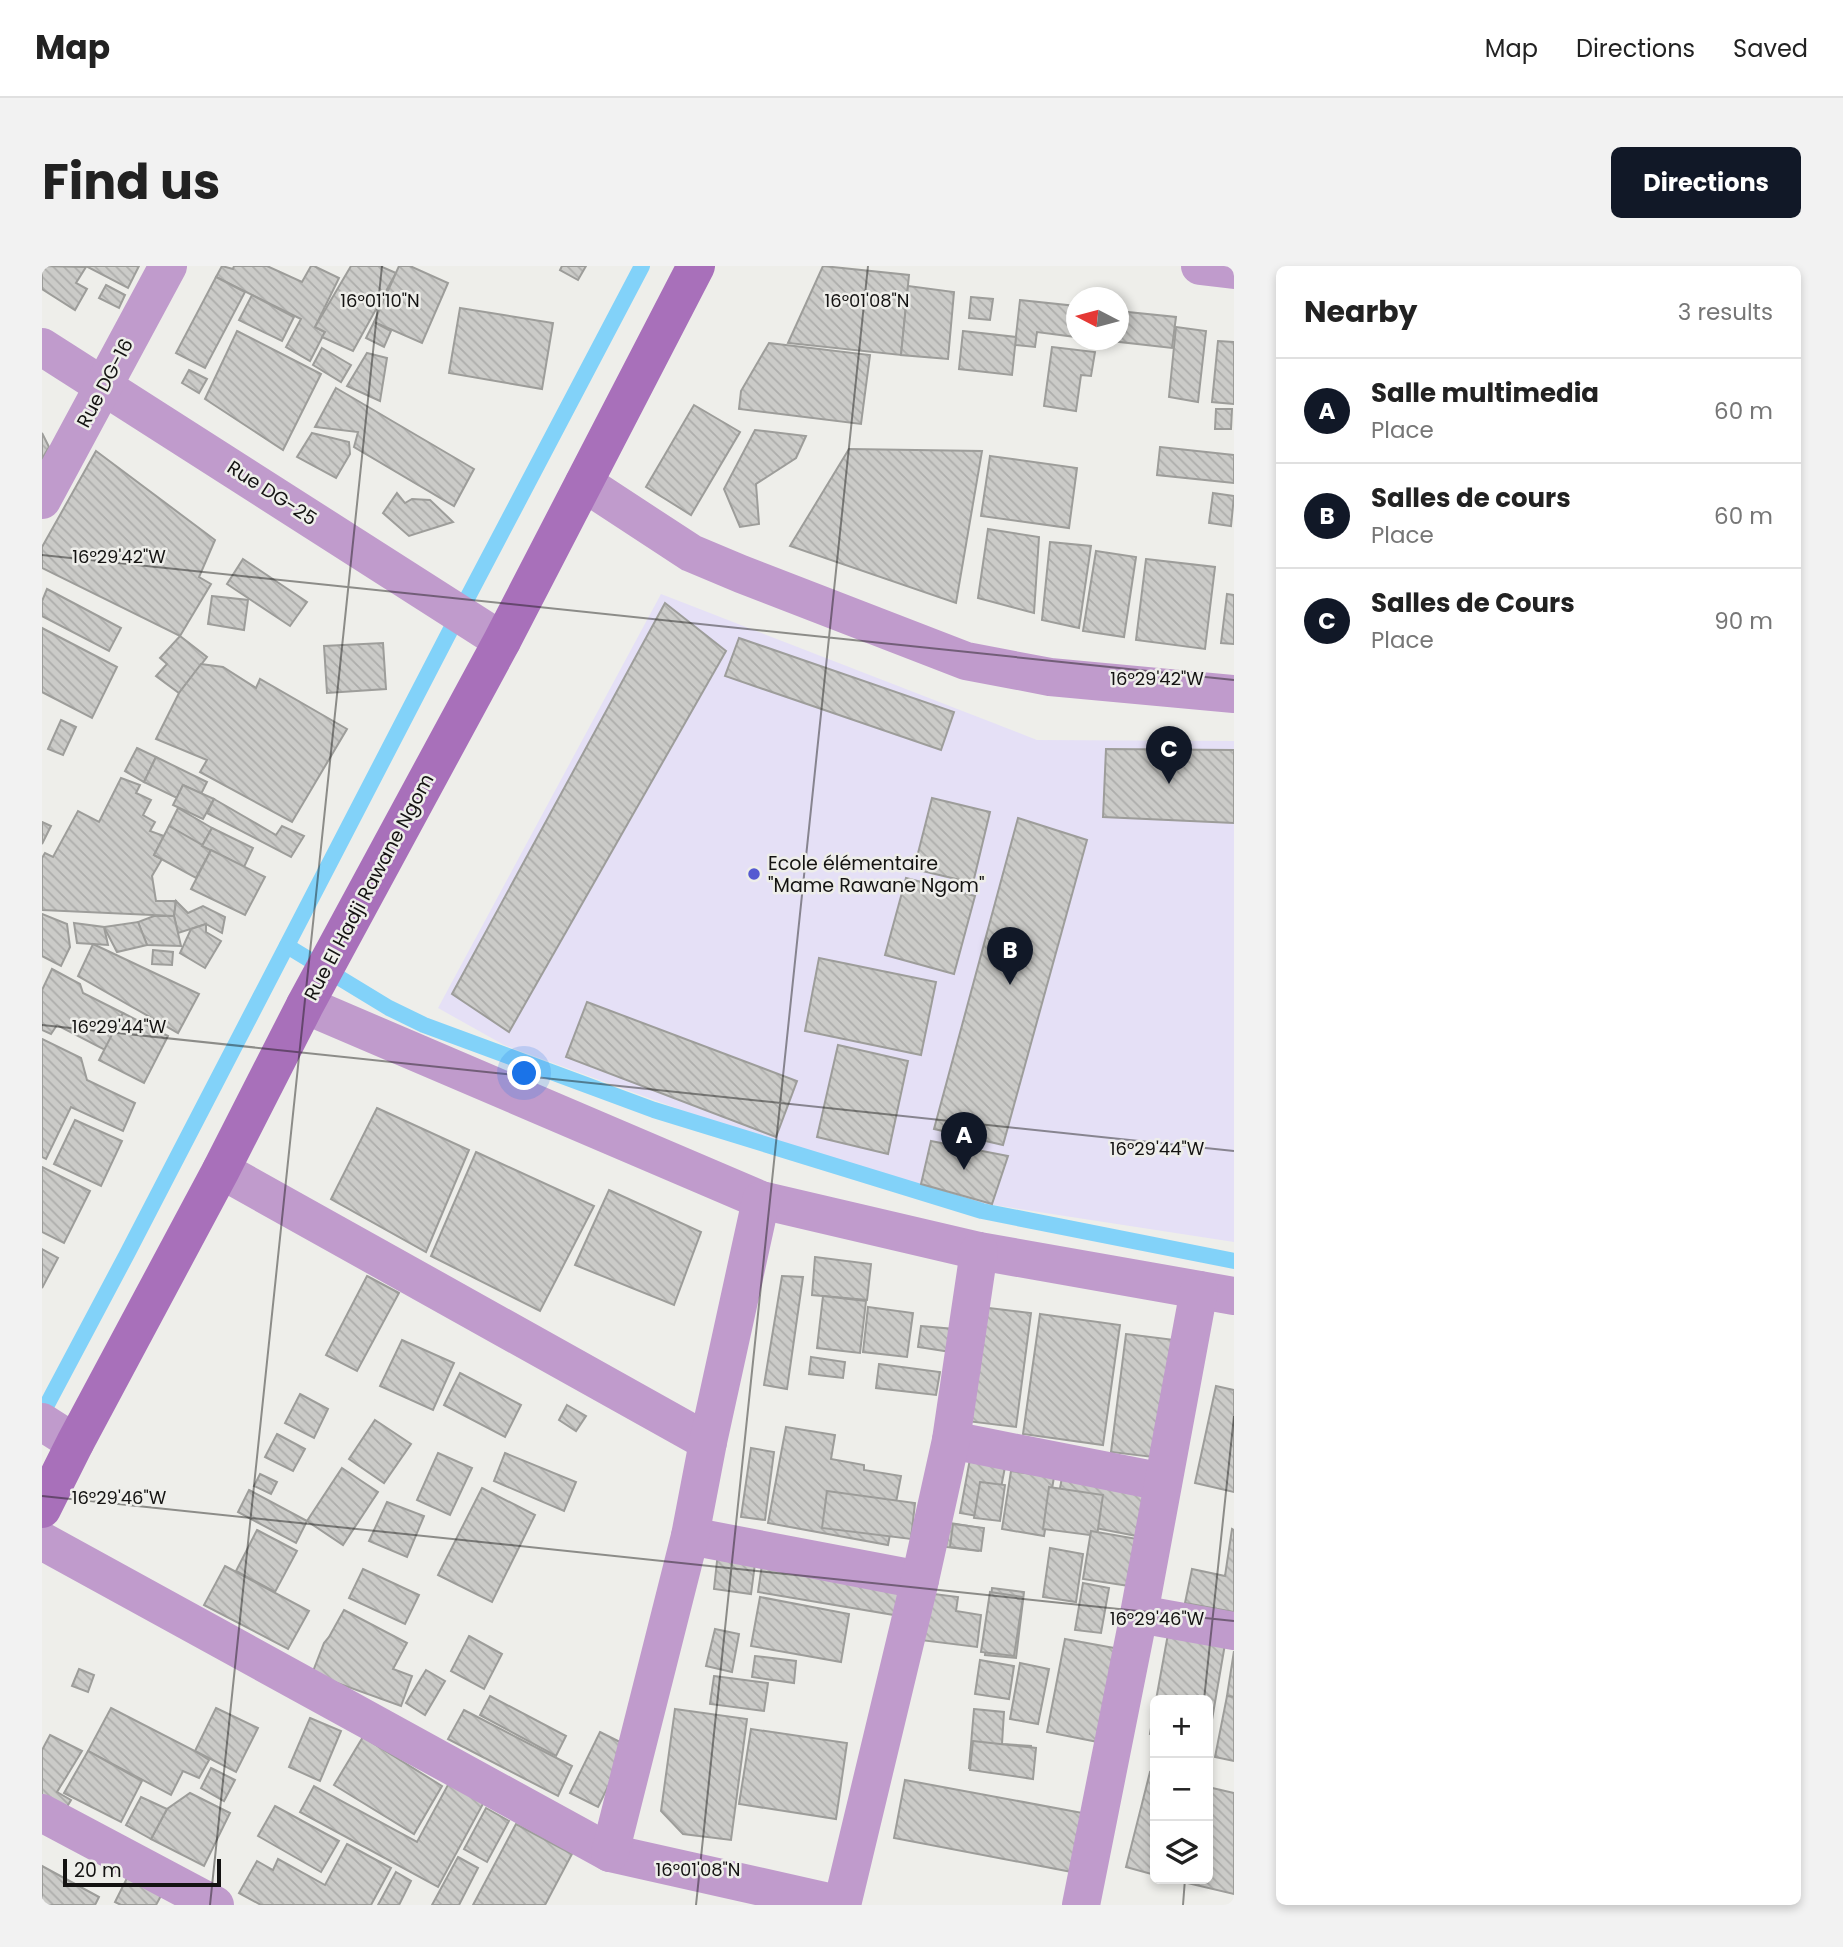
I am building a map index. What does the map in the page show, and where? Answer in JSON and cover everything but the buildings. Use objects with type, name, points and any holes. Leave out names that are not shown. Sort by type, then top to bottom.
[{"type":"street","name":"Rue DG-16","points":[[42,500],[168,266]]},
{"type":"street","name":"Rue El Hadji Rawane Ngom","points":[[42,1509],[305,1005],[502,641],[696,266]]},
{"type":"street","name":"Rue DG-25","points":[[42,347],[502,641]]},
{"type":"street","points":[[584,483],[691,553],[966,662],[1050,677],[1234,694]]},
{"type":"street","points":[[305,1005],[761,1200],[979,1251],[1217,1293],[1163,1482],[1081,1905]]},
{"type":"street","points":[[221,1170],[708,1442]]},
{"type":"street","points":[[610,1853],[690,1536],[761,1200]]},
{"type":"street","points":[[42,1541],[610,1853],[732,1893],[842,1905],[951,1440],[979,1251]]},
{"type":"street","points":[[42,1422],[75,1443]]},
{"type":"street","points":[[951,1440],[1163,1482]]},
{"type":"street","points":[[690,1536],[920,1580]]},
{"type":"street","points":[[1139,1614],[1234,1631]]},
{"type":"street","points":[[42,1813],[215,1905]]},
{"type":"shaded area","name":"Ecole élémentaire \"Mame Rawane Ngom\"","points":[[661,594],[1037,740],[1234,741],[1234,1242],[903,1191],[504,1045],[438,1008]]},
{"type":"waterway","points":[[42,1414],[642,266]]},
{"type":"waterway","points":[[287,946],[389,1008],[424,1025],[654,1110],[982,1211],[1234,1261]]},
{"type":"place","name":"Salles de Cours","points":[[1169,784]]},
{"type":"place","name":"Ecole élémentaire \"Mame Rawane Ngom\"","points":[[754,874]]},
{"type":"place","name":"Salles de cours","points":[[1010,985]]},
{"type":"place","name":"Salle multimedia","points":[[964,1170]]}]
